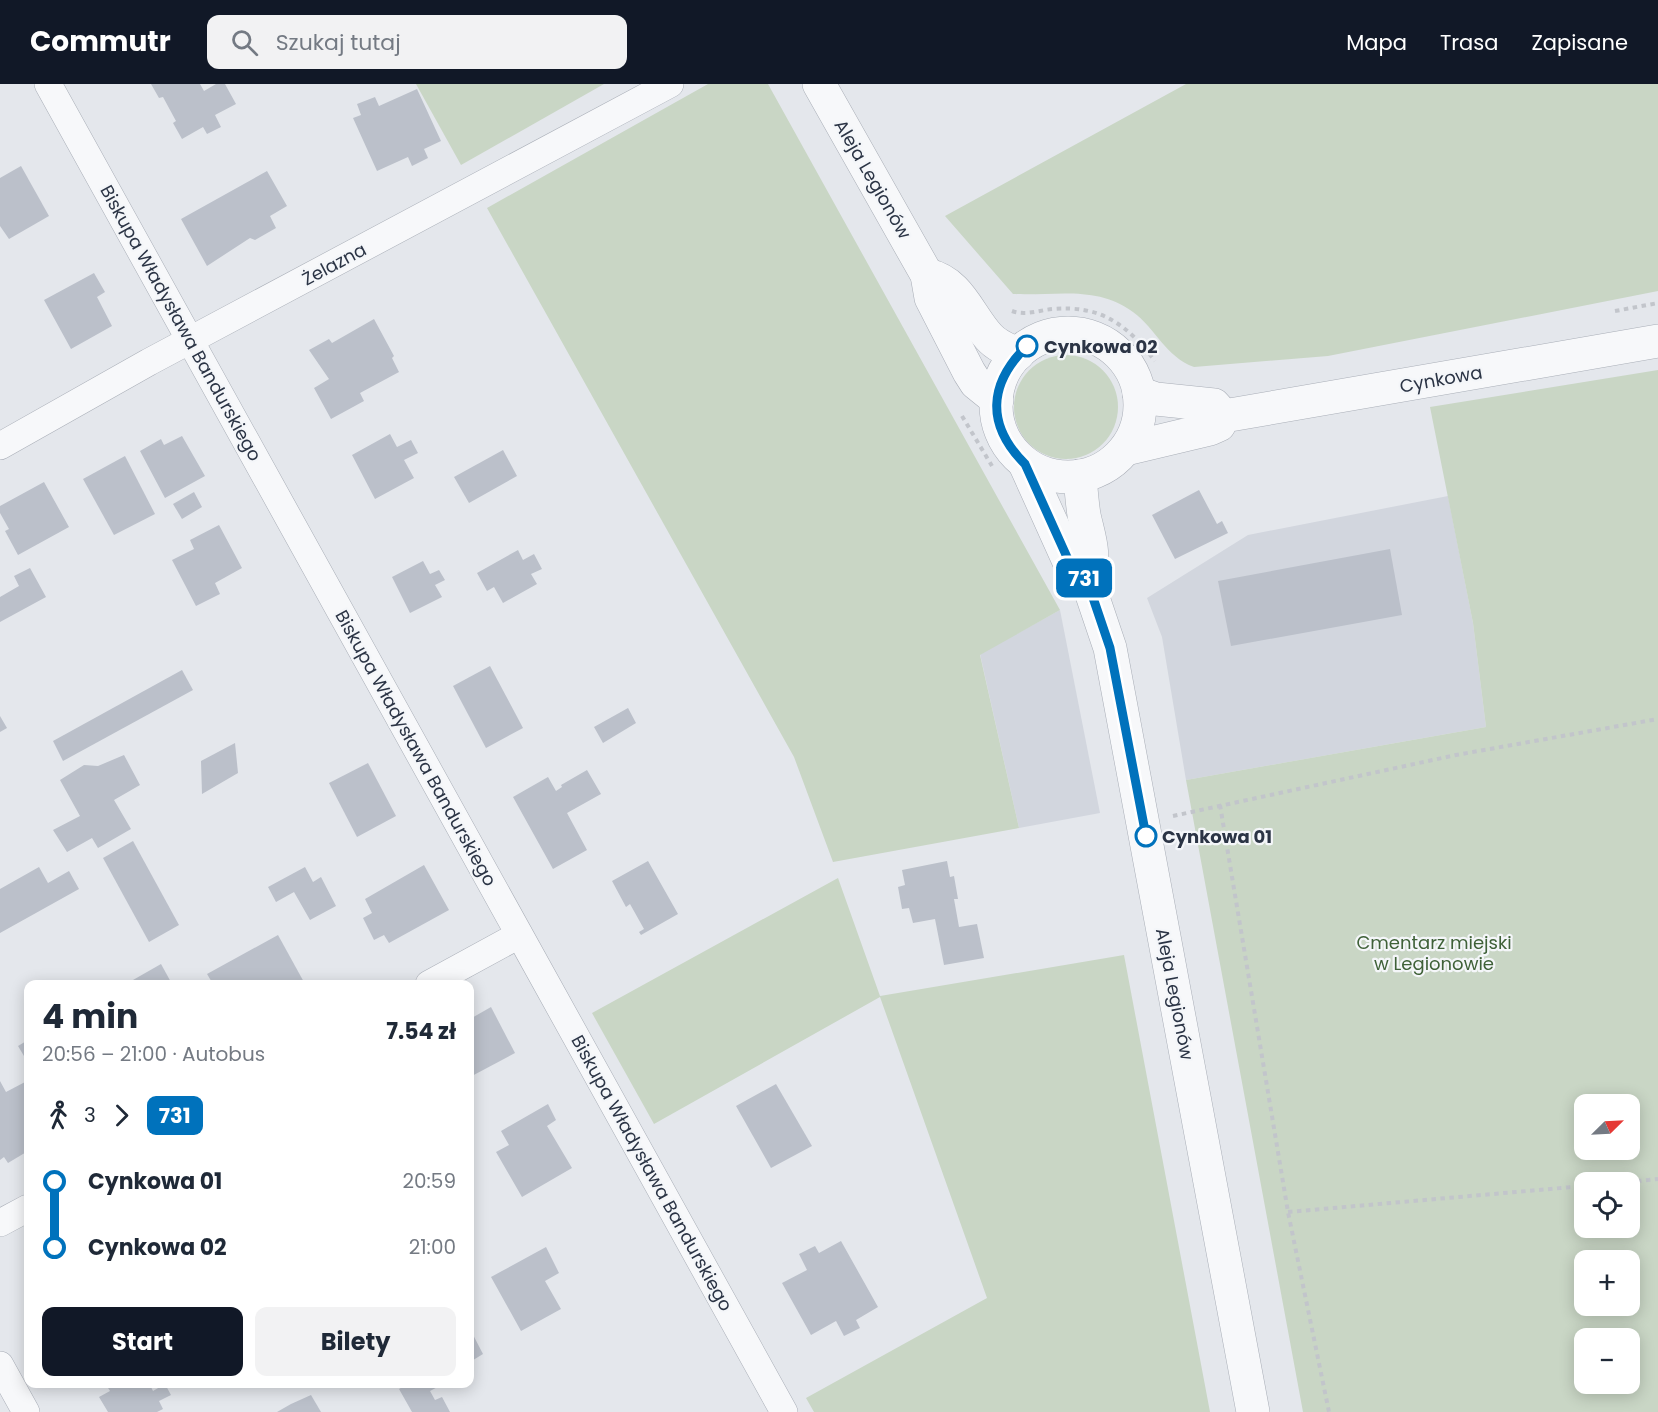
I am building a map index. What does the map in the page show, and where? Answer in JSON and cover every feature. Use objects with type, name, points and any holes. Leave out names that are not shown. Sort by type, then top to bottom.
[{"type":"street","name":"Biskupa Władysława Bandurskiego","points":[[48,84],[784,1412]]},
{"type":"street","name":"Żelazna","points":[[0,446],[191,340],[669,84]]},
{"type":"street","name":"Aleja Legionów","points":[[819,84],[927,275],[931,298],[951,339],[976,383],[996,400]]},
{"type":"street","points":[[927,275],[944,279],[954,288],[991,339],[1018,354]]},
{"type":"street","points":[[1072,333],[1090,337],[1107,345],[1122,357],[1132,372],[1139,393],[1139,419],[1126,449],[1102,469],[1080,476],[1054,476],[1010,467],[1012,451],[998,419],[996,400],[1000,382],[1008,366],[1027,346],[1053,335],[1072,333]]},
{"type":"street","name":"Cynkowa","points":[[1126,449],[1210,429],[1219,424],[1224,416],[1658,341]]},
{"type":"street","points":[[1139,393],[1156,399],[1214,405],[1222,410],[1224,416]]},
{"type":"street","name":"Aleja Legionów","points":[[1010,467],[1071,566],[1076,573],[1087,580],[1110,648],[1253,1412]]},
{"type":"street","name":"Aleja Legionów","points":[[1080,476],[1084,515],[1092,546],[1092,569],[1087,580]]},
{"type":"street","points":[[436,980],[519,935]]},
{"type":"street","points":[[0,1223],[24,1210]]},
{"type":"street","points":[[0,1365],[26,1412]]},
{"type":"path","points":[[1004,311],[1029,313],[1079,308],[1094,312],[1116,321],[1131,332],[1162,370]]},
{"type":"path","points":[[957,408],[1010,467]]},
{"type":"path","points":[[1167,817],[1456,755],[1658,719]]},
{"type":"path","points":[[1220,805],[1288,1212],[1329,1412]]},
{"type":"path","points":[[1640,1181],[1658,1179]]},
{"type":"path","points":[[1288,1212],[1574,1187]]},
{"type":"shaded area","points":[[1448,496],[1473,623],[1486,727],[1186,780],[1162,637],[1147,598],[1248,535]]},
{"type":"shaded area","points":[[1060,610],[1100,813],[1019,828],[980,654]]},
{"type":"green space","points":[[416,84],[604,84],[461,165]]},
{"type":"green space","points":[[708,84],[768,84],[1060,610],[980,655],[1019,828],[833,862],[794,757],[487,208]]},
{"type":"green space","points":[[1186,84],[1658,84],[1658,291],[1328,356],[1194,367],[1168,350],[1133,312],[1105,298],[1075,294],[1013,294],[945,216]]},
{"type":"green space","points":[[1066,355],[1086,359],[1103,370],[1114,387],[1118,407],[1114,427],[1103,444],[1086,455],[1066,459],[1046,455],[1029,444],[1018,427],[1014,407],[1018,387],[1029,370],[1046,359]]},
{"type":"green space","name":"Cmentarz miejski w Legionowie","points":[[1658,370],[1658,1412],[1303,1412],[1186,780],[1486,727],[1473,623],[1430,407]]},
{"type":"green space","points":[[838,878],[880,996],[1124,955],[1210,1412],[814,1412],[806,1398],[987,1298],[880,997],[654,1124],[592,1013]]},
{"type":"building","points":[[151,84],[200,84],[204,91],[216,84],[225,84],[236,104],[215,115],[221,127],[207,134],[203,127],[182,139],[173,123],[176,121],[163,97],[159,98]]},
{"type":"building","points":[[417,89],[441,141],[424,149],[428,158],[412,166],[408,157],[377,171],[353,118],[361,115],[357,104],[375,97],[379,106]]},
{"type":"building","points":[[21,166],[49,216],[9,239],[0,226],[0,178]]},
{"type":"building","points":[[267,171],[287,206],[270,216],[276,228],[255,240],[250,238],[207,266],[181,219]]},
{"type":"building","points":[[94,273],[105,292],[97,297],[112,326],[71,349],[44,300]]},
{"type":"building","points":[[374,319],[394,356],[392,358],[399,372],[360,393],[364,401],[331,419],[314,388],[329,379],[309,350],[329,339],[332,343]]},
{"type":"building","points":[[390,434],[397,447],[411,440],[418,453],[404,460],[414,478],[375,499],[352,455]]},
{"type":"building","points":[[182,436],[205,476],[165,498],[140,451],[161,439],[164,445]]},
{"type":"building","points":[[503,450],[517,476],[469,503],[454,477]]},
{"type":"building","points":[[125,456],[155,514],[114,535],[83,479]]},
{"type":"building","points":[[44,482],[69,527],[18,555],[5,531],[9,529],[0,513],[0,506]]},
{"type":"building","points":[[1199,490],[1217,524],[1222,521],[1228,533],[1175,559],[1152,515]]},
{"type":"building","points":[[194,492],[202,507],[182,519],[173,504]]},
{"type":"building","points":[[219,525],[242,568],[215,583],[220,594],[196,606],[172,560],[194,549],[190,540]]},
{"type":"building","points":[[1390,549],[1402,615],[1231,646],[1218,581]]},
{"type":"building","points":[[518,550],[523,560],[534,554],[542,569],[531,574],[537,584],[503,603],[494,587],[487,591],[477,573]]},
{"type":"building","points":[[423,561],[430,574],[439,570],[445,580],[435,585],[442,597],[410,613],[392,577]]},
{"type":"building","points":[[30,568],[46,597],[0,622],[0,597],[19,586],[14,576]]},
{"type":"building","points":[[490,666],[523,728],[486,748],[453,686]]},
{"type":"building","points":[[182,670],[193,690],[63,761],[53,741]]},
{"type":"building","points":[[628,708],[636,723],[603,743],[594,727]]},
{"type":"building","points":[[0,716],[7,728],[0,732]]},
{"type":"building","points":[[235,743],[238,773],[202,794],[201,761]]},
{"type":"building","points":[[124,755],[140,785],[114,800],[131,829],[98,848],[92,838],[67,852],[53,830],[80,816],[60,780],[84,765],[98,766]]},
{"type":"building","points":[[368,763],[396,816],[357,837],[329,783]]},
{"type":"building","points":[[587,770],[601,794],[567,813],[587,850],[553,869],[513,797],[548,777],[556,791],[562,787],[561,785]]},
{"type":"building","points":[[133,841],[179,925],[149,942],[103,858]]},
{"type":"building","points":[[648,861],[678,914],[641,935],[639,932],[644,929],[630,904],[626,907],[612,881]]},
{"type":"building","points":[[947,861],[950,877],[954,876],[958,899],[954,899],[959,927],[977,924],[984,958],[944,965],[935,919],[913,923],[909,908],[902,909],[898,887],[905,885],[902,870]]},
{"type":"building","points":[[424,865],[449,910],[389,943],[384,935],[374,940],[363,918],[372,913],[365,899]]},
{"type":"building","points":[[39,867],[48,883],[69,871],[79,889],[0,933],[0,889]]},
{"type":"building","points":[[305,867],[313,882],[321,877],[336,906],[310,920],[294,892],[276,902],[268,887]]},
{"type":"building","points":[[278,935],[303,980],[211,980],[207,974]]},
{"type":"building","points":[[161,964],[170,980],[133,980]]},
{"type":"building","points":[[491,1007],[515,1053],[474,1075],[474,1017]]},
{"type":"building","points":[[24,1042],[24,1056],[18,1046]]},
{"type":"building","points":[[0,1081],[6,1092],[24,1083],[24,1153],[8,1163],[4,1157],[0,1160]]},
{"type":"building","points":[[776,1084],[812,1146],[771,1168],[736,1106]]},
{"type":"building","points":[[548,1104],[556,1120],[547,1126],[572,1168],[522,1197],[496,1152],[509,1145],[501,1131]]},
{"type":"building","points":[[841,1241],[878,1307],[856,1320],[860,1328],[844,1336],[836,1321],[811,1335],[782,1283],[807,1270],[799,1254],[815,1246],[819,1253]]},
{"type":"building","points":[[546,1247],[559,1273],[545,1281],[561,1309],[521,1331],[491,1277]]},
{"type":"building","points":[[474,1337],[483,1354],[474,1360]]},
{"type":"building","points":[[108,1388],[152,1388],[153,1391],[158,1388],[167,1388],[171,1395],[159,1401],[163,1409],[157,1412],[108,1412],[99,1397],[110,1391]]},
{"type":"building","points":[[436,1388],[430,1391],[435,1400],[442,1397],[450,1412],[412,1412],[399,1389]]},
{"type":"building","points":[[311,1395],[321,1412],[277,1412],[291,1404]]},
{"type":"bus line","name":"731","points":[[1027,346],[1008,366],[1000,382],[996,400],[998,419],[1012,451],[1025,464],[1071,566],[1076,573],[1087,580],[1110,648],[1146,836]]},
{"type":"place","name":"Cynkowa 02","points":[[1027,346]]},
{"type":"place","name":"Cynkowa 01","points":[[1146,836]]}]
